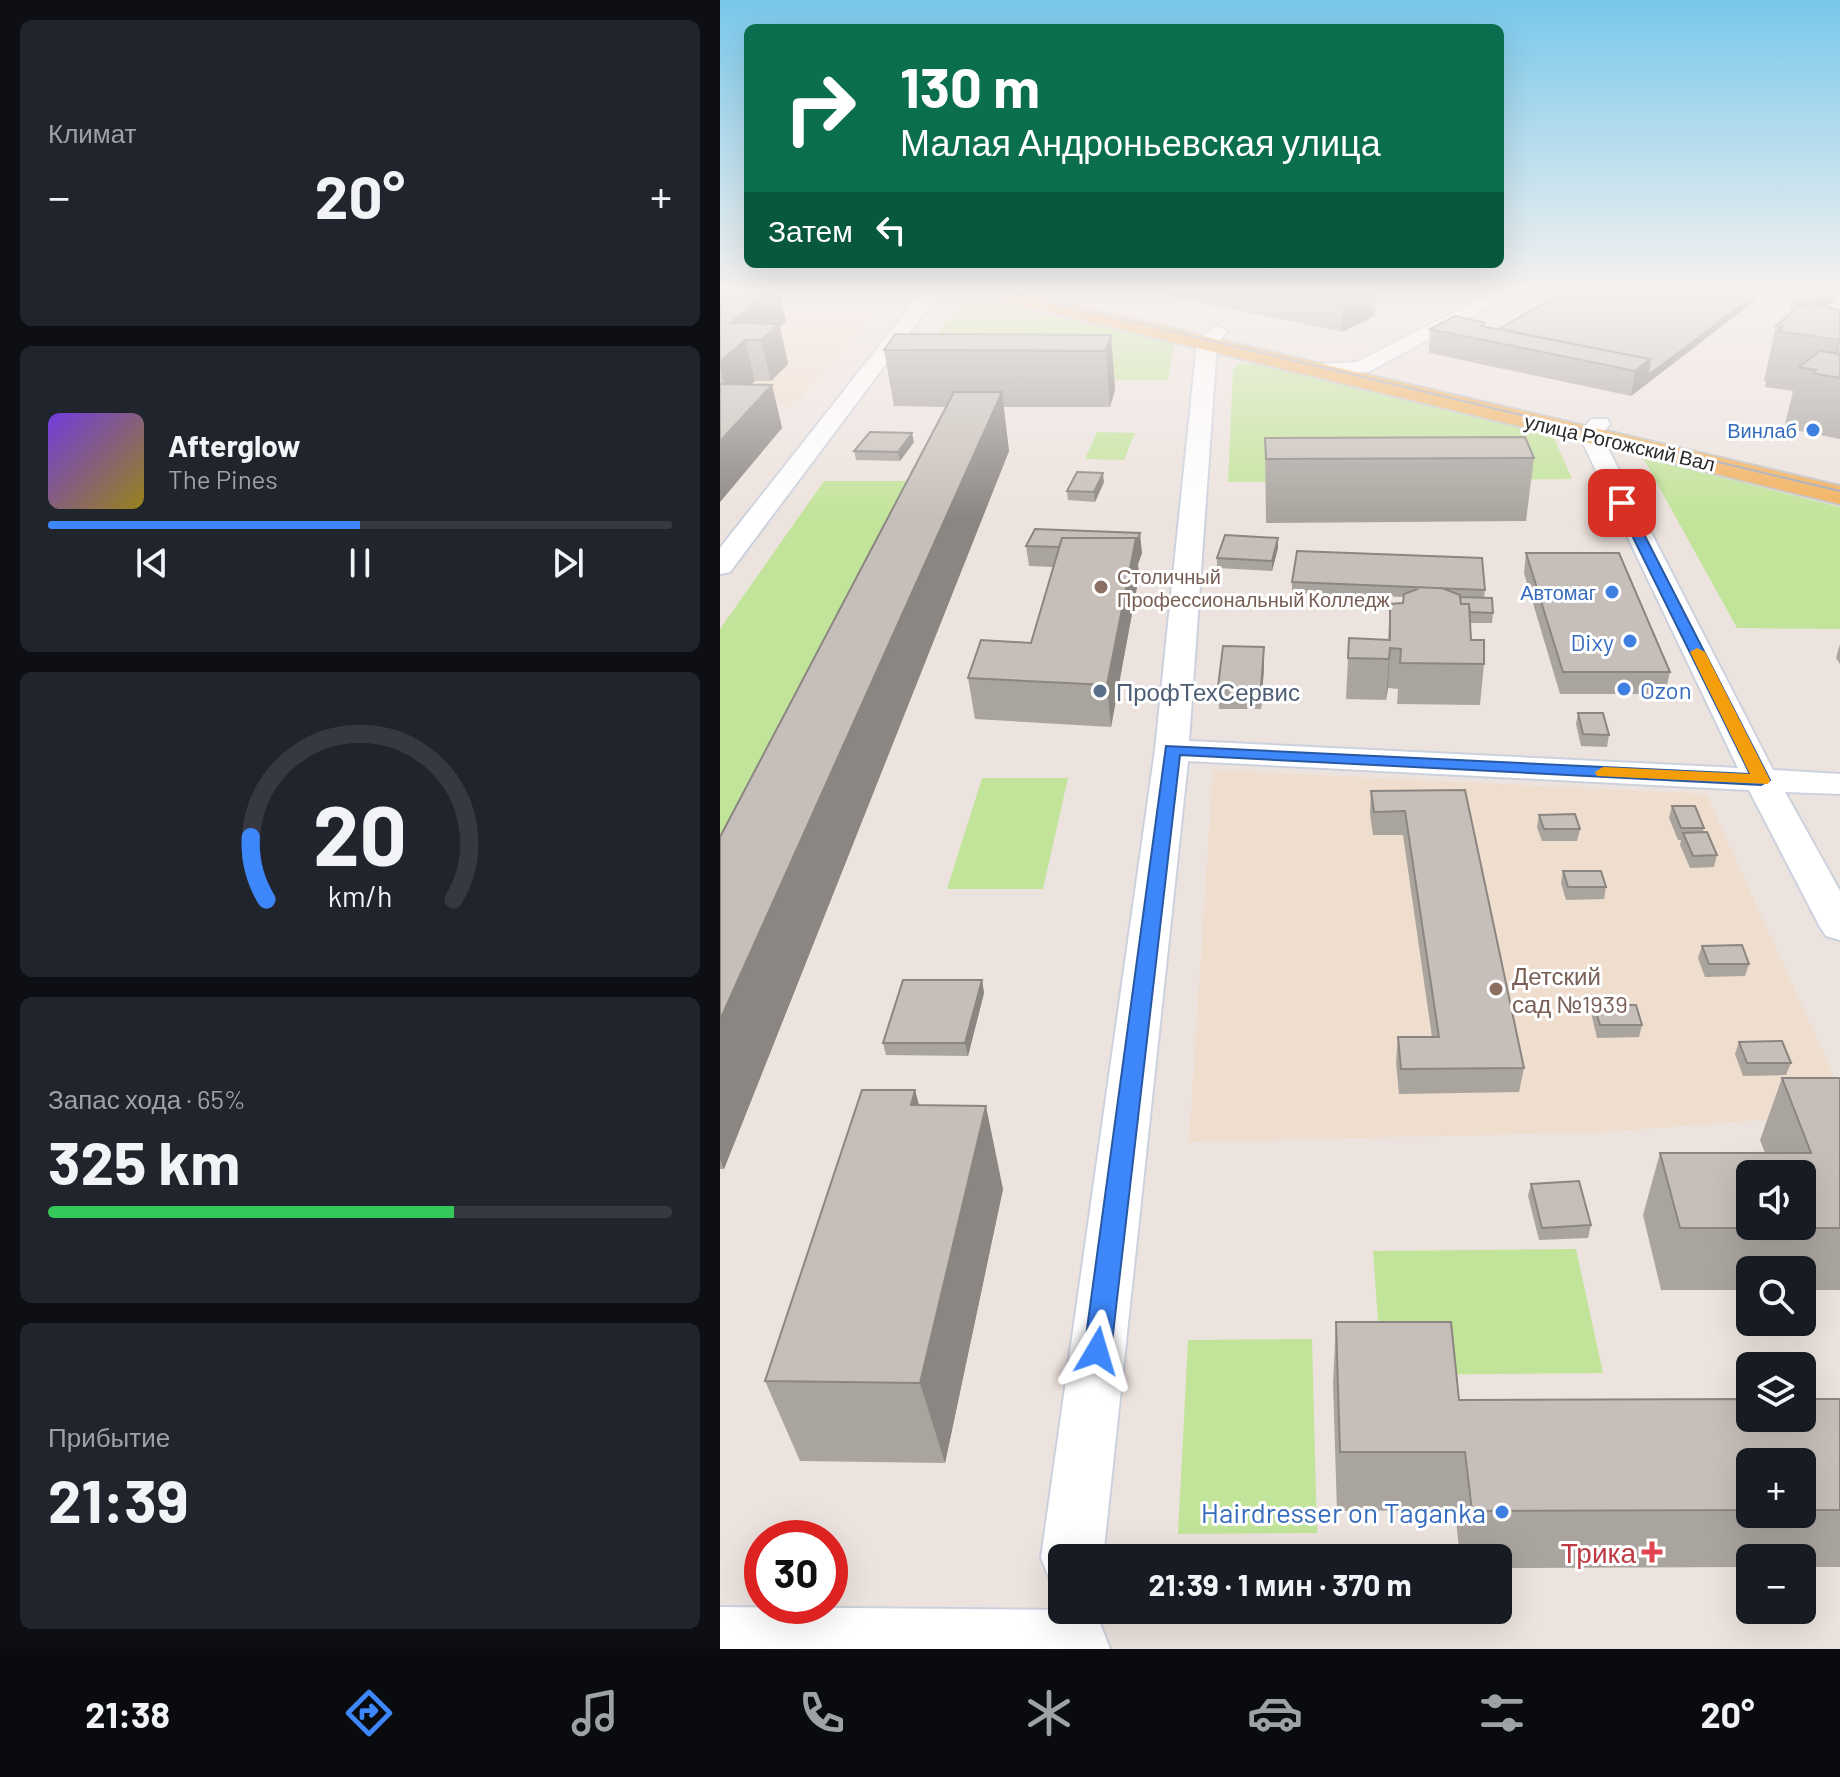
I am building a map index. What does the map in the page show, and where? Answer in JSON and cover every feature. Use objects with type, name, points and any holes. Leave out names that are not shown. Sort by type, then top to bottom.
[{"type":"main road","name":"улица Рогожский Вал","points":[[1305,366],[1840,479]]},
{"type":"main road","name":"улица Рогожский Вал","points":[[1351,366],[1840,495]]},
{"type":"street","points":[[720,566],[874,366]]},
{"type":"street","points":[[1074,1544],[1172,750],[1209,366]]},
{"type":"street","points":[[1319,370],[1365,366]]},
{"type":"street","points":[[1594,429],[1761,780],[1840,927]]},
{"type":"street","points":[[1172,750],[1840,784]]},
{"type":"street","points":[[1061,1649],[1064,1624]]},
{"type":"street","points":[[720,1646],[1071,1649]]},
{"type":"shaded area","points":[[732,366],[829,366],[794,406],[720,405]]},
{"type":"shaded area","name":"Детский сад №1939","points":[[1213,770],[1706,794],[1840,1089],[1840,1114],[1604,1132],[1189,1142]]},
{"type":"green space","points":[[915,366],[1170,366],[1168,380],[906,379]]},
{"type":"green space","points":[[1236,366],[1271,366],[1551,431],[1572,479],[1228,482],[1233,370]]},
{"type":"green space","points":[[1097,432],[1135,433],[1124,460],[1085,459]]},
{"type":"green space","points":[[1643,458],[1840,507],[1840,629],[1737,628]]},
{"type":"green space","points":[[824,481],[934,481],[720,925],[720,629]]},
{"type":"green space","points":[[982,778],[1068,778],[1043,889],[947,889]]},
{"type":"green space","points":[[1576,1249],[1603,1373],[1382,1375],[1373,1251]]},
{"type":"green space","points":[[1312,1339],[1317,1533],[1178,1534],[1188,1340]]},
{"type":"building","points":[[1610,366],[1641,366],[1635,371]]},
{"type":"building","points":[[1649,366],[1660,366],[1648,375]]},
{"type":"building","points":[[1840,366],[1840,378],[1813,373],[1816,370],[1799,367]]},
{"type":"building","points":[[720,384],[772,385],[720,441]]},
{"type":"building","points":[[954,392],[1002,392],[720,1020],[720,837]]},
{"type":"building","points":[[870,432],[912,433],[898,452],[854,451]]},
{"type":"building","points":[[1525,437],[1534,458],[1266,459],[1265,438]]},
{"type":"building","points":[[1077,472],[1103,473],[1094,492],[1067,491]]},
{"type":"building","points":[[1035,529],[1140,533],[1136,544],[1136,538],[1062,538],[1059,547],[1026,546]]},
{"type":"building","points":[[1225,535],[1278,538],[1272,561],[1217,558]]},
{"type":"building","points":[[1062,538],[1136,538],[1107,685],[968,678],[981,640],[1031,643]]},
{"type":"building","points":[[1297,551],[1482,558],[1485,590],[1292,582]]},
{"type":"building","points":[[1526,553],[1619,553],[1670,672],[1563,672]]},
{"type":"building","points":[[1420,588],[1442,588],[1460,595],[1461,604],[1469,604],[1471,640],[1484,640],[1484,664],[1400,663],[1401,649],[1390,648],[1389,659],[1348,658],[1349,638],[1390,640],[1390,604],[1403,603],[1404,594]]},
{"type":"building","points":[[1460,597],[1492,598],[1493,613],[1470,612],[1469,604],[1461,604]]},
{"type":"building","points":[[1223,646],[1264,647],[1261,687],[1218,687]]},
{"type":"building","points":[[1578,713],[1603,713],[1609,735],[1583,734]]},
{"type":"building","points":[[1465,790],[1524,1068],[1401,1069],[1398,1037],[1439,1037],[1405,811],[1374,812],[1371,791]]},
{"type":"building","points":[[1672,806],[1695,806],[1704,828],[1681,828]]},
{"type":"building","points":[[1575,814],[1580,829],[1544,829],[1539,815]]},
{"type":"building","points":[[1707,832],[1717,855],[1693,856],[1683,833]]},
{"type":"building","points":[[1563,871],[1601,871],[1606,887],[1568,887]]},
{"type":"building","points":[[1742,945],[1749,964],[1709,964],[1702,946]]},
{"type":"building","points":[[903,980],[982,980],[965,1043],[883,1043]]},
{"type":"building","points":[[1594,1005],[1636,1005],[1642,1025],[1600,1025]]},
{"type":"building","points":[[1782,1041],[1791,1063],[1747,1063],[1739,1042]]},
{"type":"building","points":[[1782,1078],[1840,1078],[1840,1228],[1816,1228],[1816,1160],[1736,1160],[1736,1228],[1680,1228],[1660,1153],[1811,1153]]},
{"type":"building","points":[[862,1090],[915,1090],[911,1105],[986,1106],[920,1383],[765,1381]]},
{"type":"building","points":[[1579,1181],[1591,1225],[1542,1228],[1531,1184]]},
{"type":"building","points":[[1336,1322],[1451,1322],[1459,1400],[1736,1399],[1736,1432],[1816,1432],[1816,1399],[1840,1399],[1840,1510],[1816,1510],[1816,1448],[1736,1448],[1736,1510],[1472,1511],[1465,1452],[1340,1452]]},
{"type":"tram line","points":[[1317,366],[1840,491]]},
{"type":"slow traffic","points":[[1603,772],[1761,780],[1697,652]]},
{"type":"place","name":"Винлаб","points":[[1813,430]]},
{"type":"place","name":"Столичный Профессиональный Колледж","points":[[1101,587]]},
{"type":"place","name":"Автомаг","points":[[1612,592]]},
{"type":"place","name":"Dixy","points":[[1630,641]]},
{"type":"place","name":"Ozon","points":[[1624,689]]},
{"type":"place","name":"ПрофТехСервис","points":[[1100,691]]},
{"type":"place","name":"Детский сад №1939","points":[[1496,989]]},
{"type":"place","name":"Hairdresser on Taganka","points":[[1502,1512]]},
{"type":"place","name":"Трика","points":[[1652,1552]]},
{"type":"route","points":[[1097,1351],[1172,750],[1761,780],[1622,503]]}]
